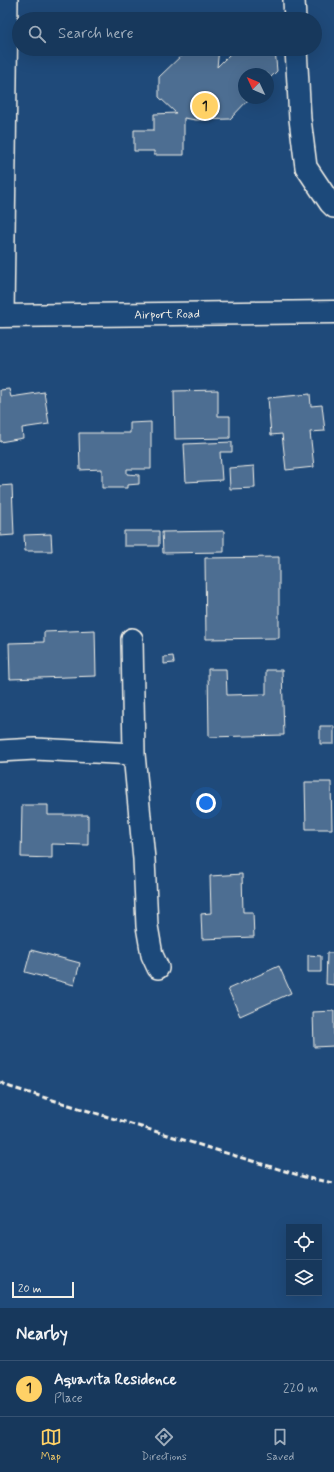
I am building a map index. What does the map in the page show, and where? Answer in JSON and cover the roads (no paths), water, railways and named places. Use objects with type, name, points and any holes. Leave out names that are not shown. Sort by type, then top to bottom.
[{"type":"street","points":[[2,316],[7,0]]},
{"type":"street","points":[[294,0],[295,12]]},
{"type":"street","points":[[296,56],[300,119],[306,167],[334,207]]},
{"type":"street","name":"Airport Road","points":[[2,316],[334,312]]},
{"type":"street","points":[[132,639],[134,754],[144,860],[148,926],[152,955],[158,968]]},
{"type":"street","points":[[0,751],[34,749],[134,754]]},
{"type":"railway","points":[[0,1082],[10,1087],[308,1178],[334,1183]]},
{"type":"place","name":"Aquavita Residence","points":[[205,106]]}]
